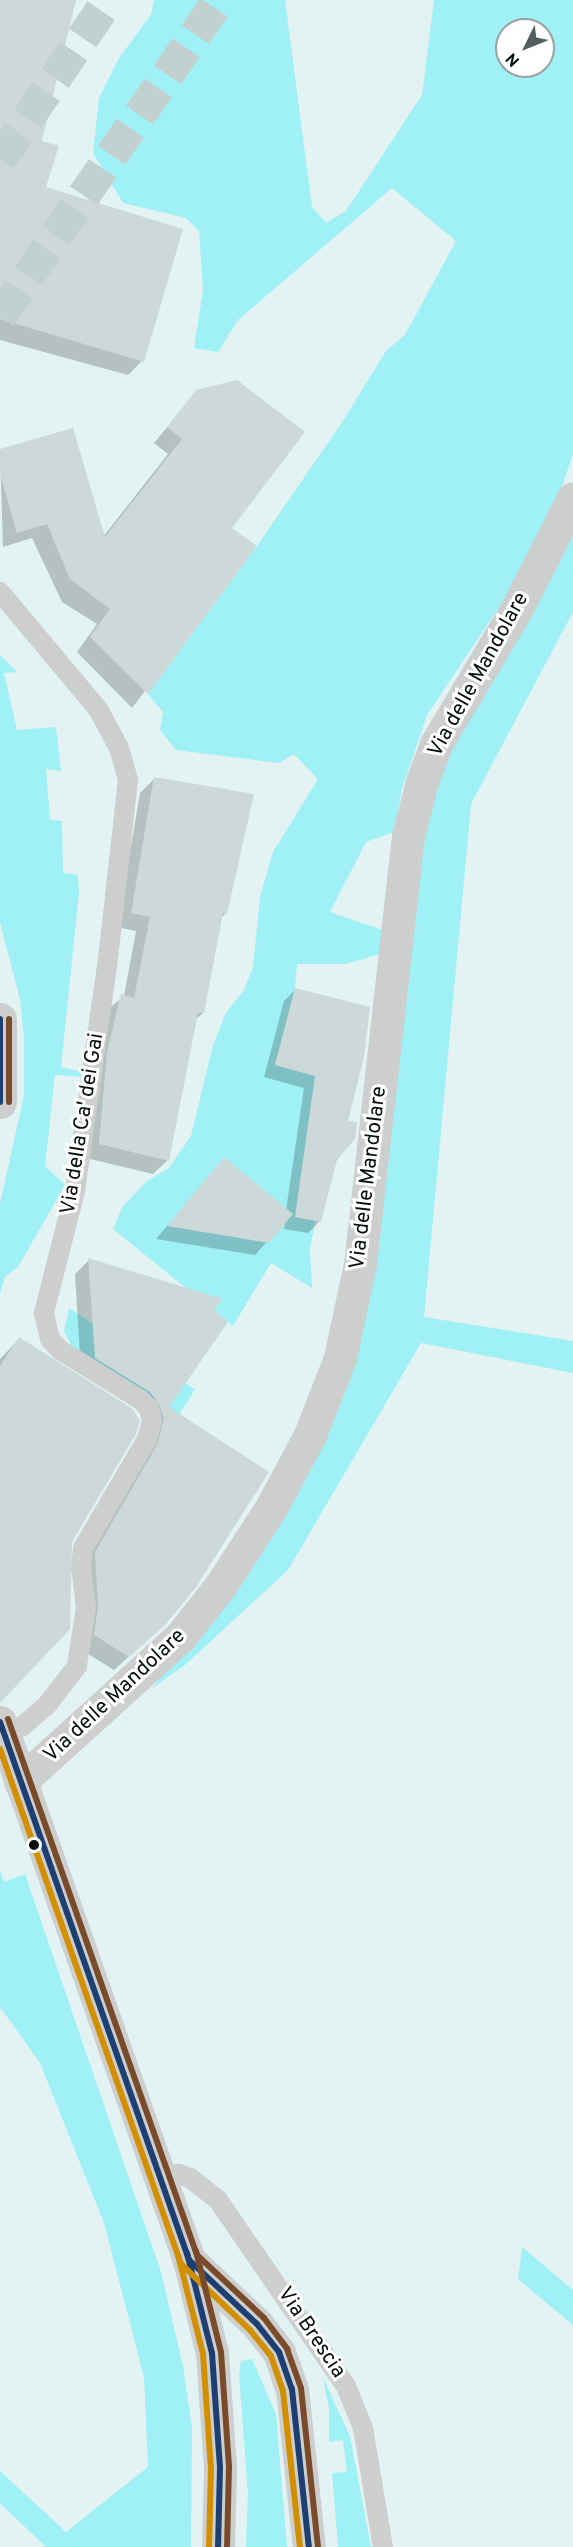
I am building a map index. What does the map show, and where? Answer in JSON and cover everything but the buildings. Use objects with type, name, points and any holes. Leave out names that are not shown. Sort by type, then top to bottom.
[{"type":"main road","name":"Via delle Mandolare","points":[[20,1782],[180,1637],[221,1585],[271,1508],[310,1435],[340,1358],[360,1264],[408,836],[422,782],[436,744],[517,608],[573,498]]},
{"type":"main road","points":[[0,1019],[0,1102]]},
{"type":"main road","points":[[2,1728],[189,2260],[212,2353],[220,2467],[218,2547]]},
{"type":"main road","points":[[189,2260],[257,2324],[279,2352],[292,2389],[309,2547]]},
{"type":"lane","name":"Via della Ca' dei Gai","points":[[0,592],[98,710],[119,748],[128,780],[107,966],[75,1191],[44,1313],[50,1339],[60,1350],[141,1400],[149,1409],[152,1421],[147,1439],[83,1548],[81,1567],[86,1607],[77,1666],[46,1705],[22,1726],[2,1728]]},
{"type":"lane","name":"Via Brescia","points":[[160,2179],[178,2174],[190,2178],[218,2200],[346,2386],[363,2428],[382,2547]]},
{"type":"shaded area","points":[[154,0],[285,0],[312,207],[326,223],[346,211],[422,95],[434,0],[573,0],[573,454],[562,486],[515,583],[427,715],[402,789],[394,832],[366,842],[330,912],[385,931],[383,953],[346,964],[297,964],[295,988],[275,1065],[316,1076],[300,1184],[321,1188],[310,1250],[312,1288],[271,1263],[233,1326],[113,1229],[123,1206],[147,1181],[169,1168],[191,1136],[213,1045],[226,1013],[244,990],[253,967],[260,897],[273,852],[318,779],[294,754],[279,763],[176,750],[160,730],[163,712],[148,694],[257,546],[343,421],[386,351],[405,335],[456,241],[392,188],[238,320],[218,352],[194,348],[203,290],[199,231],[186,218],[123,203],[93,153],[99,98],[119,58],[151,15]]},
{"type":"shaded area","points":[[573,517],[573,612],[471,804],[424,1317],[573,1341],[573,1373],[421,1343],[288,1570],[185,1665],[151,1689],[222,1607],[316,1450],[431,803],[452,748]]},
{"type":"shaded area","points":[[0,655],[17,672],[4,673],[17,730],[56,727],[61,771],[46,769],[50,820],[62,821],[63,873],[78,875],[79,893],[61,1067],[85,1073],[84,1077],[55,1075],[45,1166],[65,1185],[18,1267],[5,1277],[0,1294],[0,1204],[24,1095],[24,1037],[20,1000],[0,922]]},
{"type":"shaded area","points":[[69,1308],[195,1389],[179,1415],[72,1347],[64,1331]]},
{"type":"shaded area","points":[[0,1870],[4,1882],[25,1874],[161,2272],[183,2366],[192,2428],[191,2547],[46,2547],[0,2503],[0,2471],[66,2532],[148,2467],[144,2377],[104,2223],[40,2063],[0,2007]]},
{"type":"shaded area","points":[[522,2247],[573,2290],[573,2325],[518,2279]]},
{"type":"shaded area","points":[[252,2359],[276,2414],[287,2547],[246,2547],[248,2494],[239,2374],[241,2361]]},
{"type":"shaded area","points":[[323,2378],[350,2436],[371,2547],[338,2547],[332,2473],[347,2472],[343,2440],[329,2442],[329,2409]]},
{"type":"tunnel","points":[[0,159],[108,0]]},
{"type":"tunnel","points":[[0,316],[219,0]]},
{"type":"transit line","points":[[0,1019],[0,1102]]},
{"type":"transit line","points":[[9,1019],[9,1102]]},
{"type":"transit line","points":[[8,1719],[197,2255],[264,2318],[287,2349],[301,2388],[318,2546]]},
{"type":"transit line","points":[[0,1722],[189,2260],[257,2324],[279,2352],[292,2389],[309,2547]]},
{"type":"transit line","points":[[0,1749],[181,2264],[250,2330],[271,2356],[283,2391],[300,2547]]},
{"type":"transit line","points":[[196,2251],[221,2352],[229,2466],[227,2547]]},
{"type":"transit line","points":[[187,2253],[212,2353],[220,2467],[218,2547]]},
{"type":"transit line","points":[[178,2255],[203,2354],[211,2467],[209,2547]]}]
